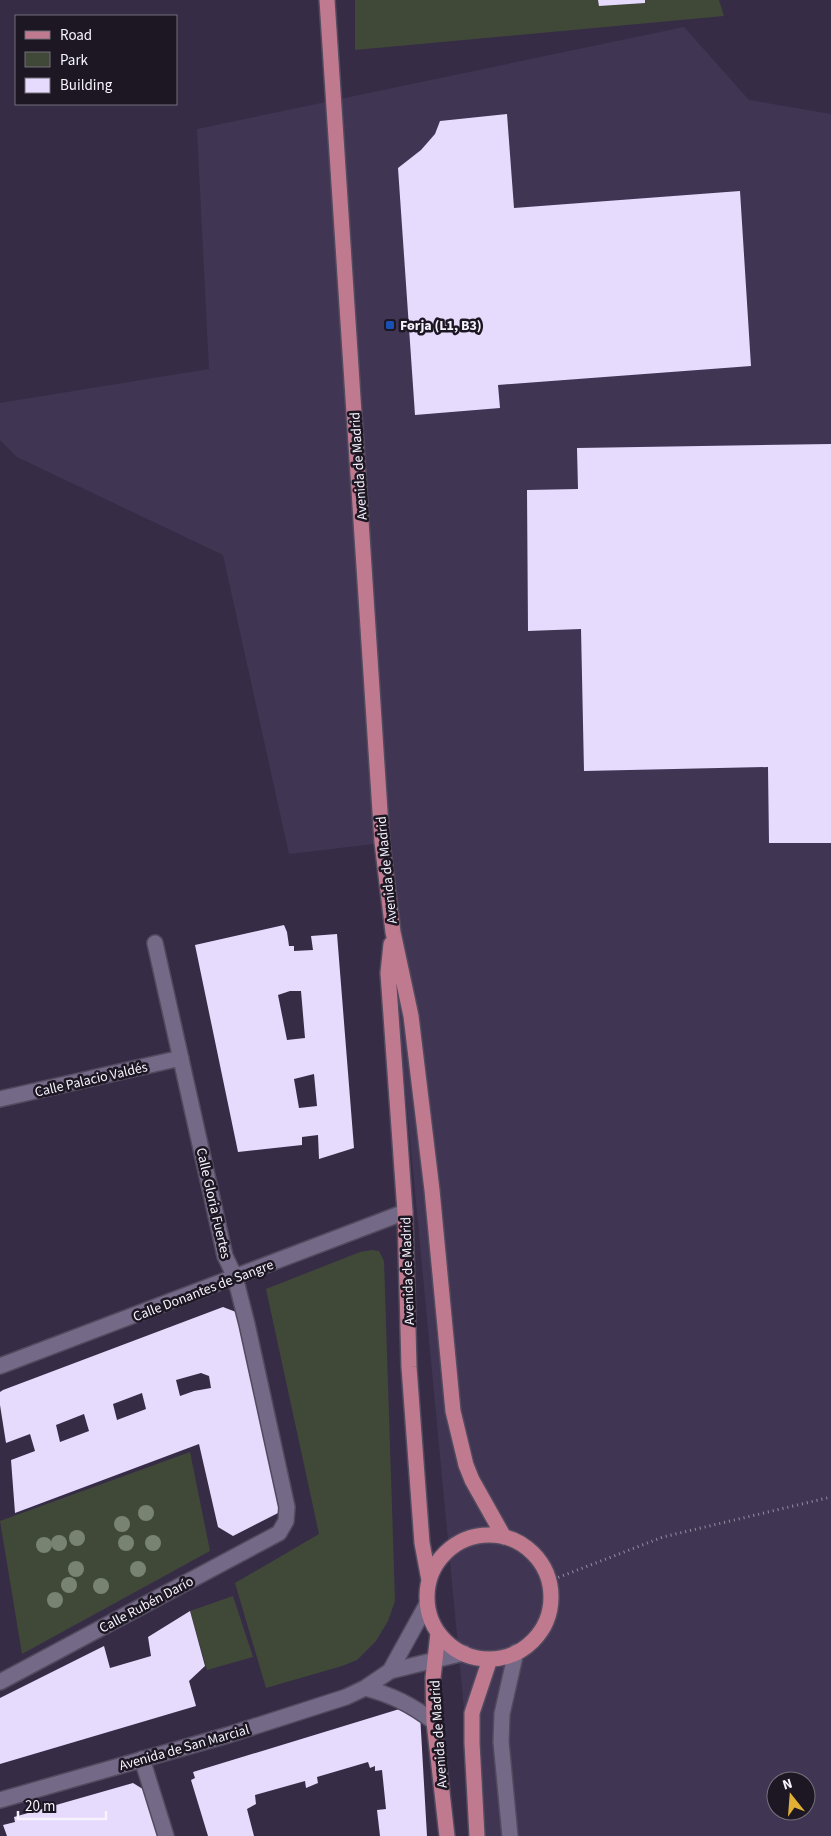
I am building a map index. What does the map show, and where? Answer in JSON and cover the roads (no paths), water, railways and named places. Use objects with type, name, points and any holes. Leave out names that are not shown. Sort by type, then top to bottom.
[{"type":"main road","name":"Avenida de Madrid","points":[[327,0],[382,836],[392,932],[411,1016],[438,1245],[453,1411],[466,1464],[472,1480],[504,1537]]},
{"type":"main road","name":"Avenida de Madrid","points":[[392,932],[388,973],[405,1212],[409,1367],[422,1543],[429,1580]]},
{"type":"main road","points":[[485,1535],[504,1537],[519,1543],[532,1553],[543,1566],[549,1581],[551,1598],[548,1614],[541,1630],[530,1643],[516,1652],[490,1659],[464,1653],[450,1644],[438,1632],[431,1620],[427,1604],[429,1580],[437,1562],[450,1549],[467,1539],[485,1535]]},
{"type":"main road","name":"Avenida de Madrid","points":[[438,1632],[433,1678],[434,1722],[447,1836]]},
{"type":"main road","points":[[477,1836],[472,1713],[490,1659]]},
{"type":"street","name":"Calle Gloria Fuertes","points":[[156,943],[225,1256],[235,1277],[281,1474],[287,1507],[286,1521]]},
{"type":"street","name":"Calle Palacio Valdés","points":[[0,1100],[181,1058]]},
{"type":"street","name":"Calle Donantes de Sangre","points":[[0,1366],[405,1212]]},
{"type":"street","name":"Calle Rubén Darío","points":[[0,1682],[279,1533],[286,1521]]},
{"type":"street","name":"Avenida de San Marcial","points":[[390,1671],[427,1604]]},
{"type":"street","points":[[510,1836],[501,1742],[502,1714],[516,1652]]},
{"type":"street","name":"Avenida de San Marcial","points":[[0,1800],[228,1735],[346,1697],[365,1688],[390,1671],[464,1653]]},
{"type":"street","points":[[365,1688],[401,1700],[434,1722]]},
{"type":"street","points":[[142,1759],[166,1836]]},
{"type":"place","name":"Forja (L1, B3)","points":[[390,325]]}]
